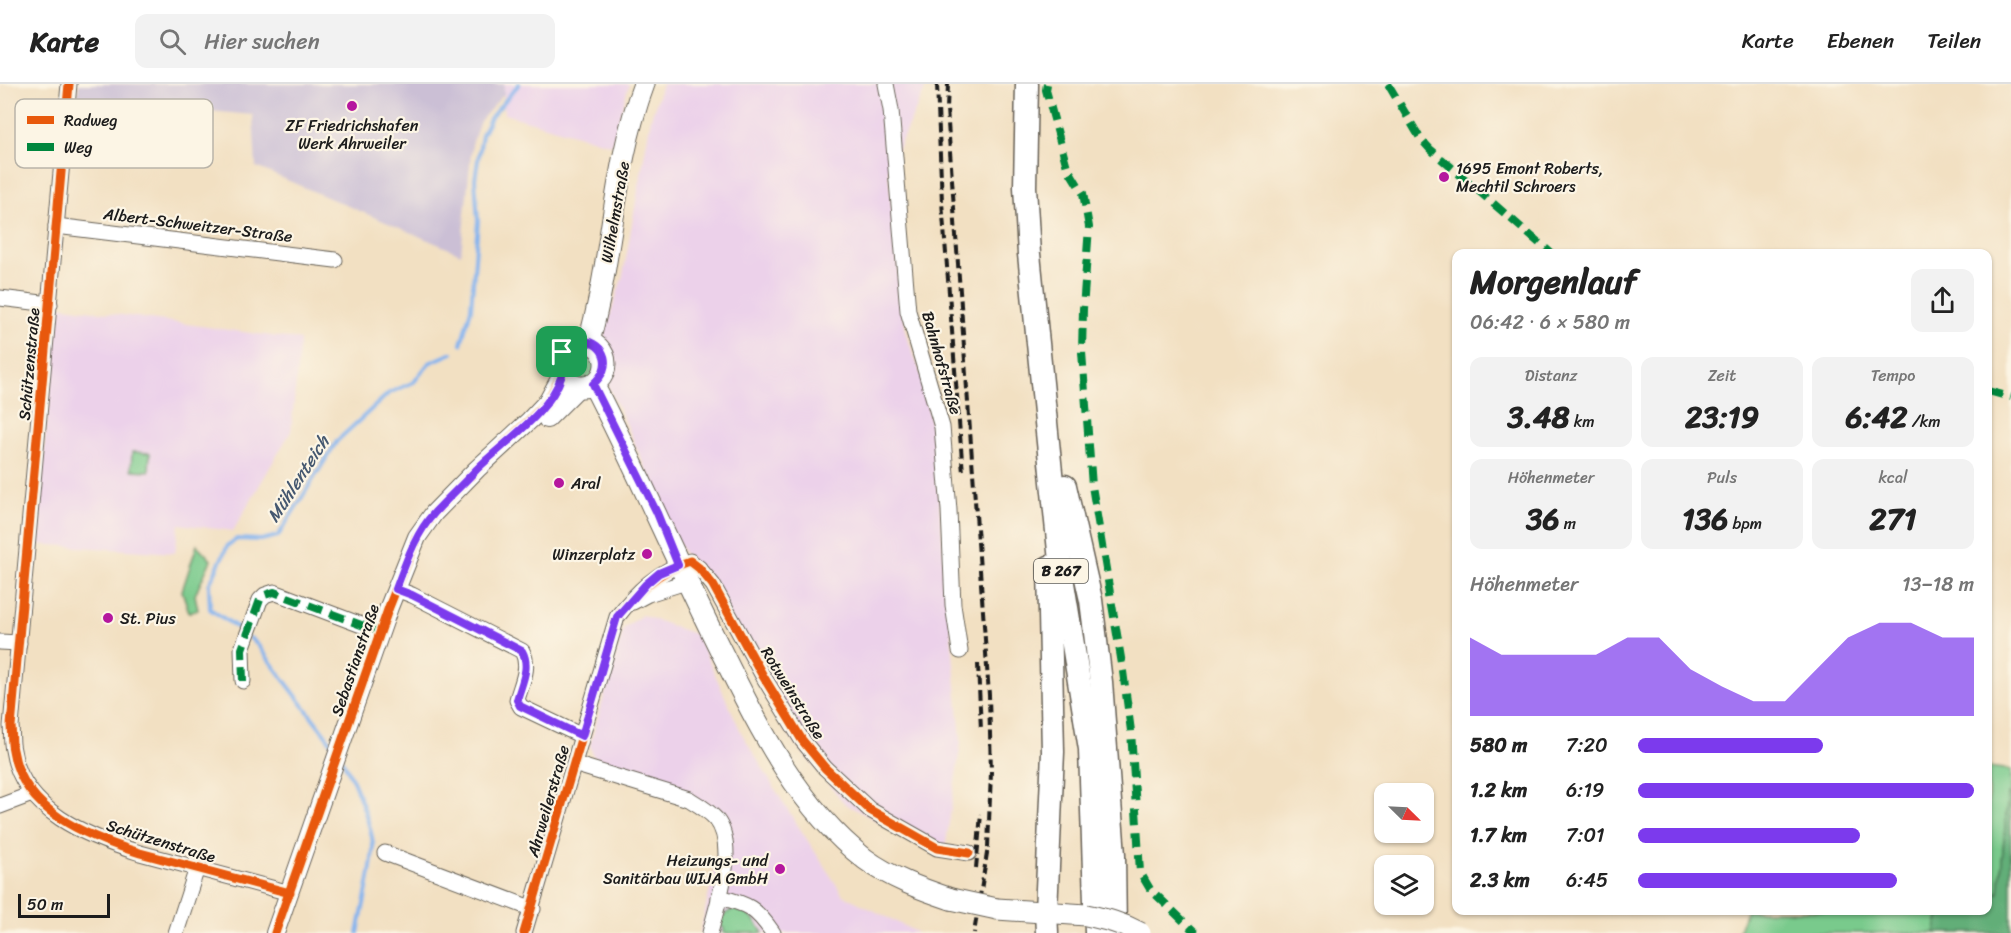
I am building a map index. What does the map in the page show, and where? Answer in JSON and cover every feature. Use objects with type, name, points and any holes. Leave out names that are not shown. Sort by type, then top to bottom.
[{"type":"main road","name":"Wilhelmstraße","points":[[589,341],[598,312],[634,114],[644,84]]},
{"type":"main road","name":"B 267","points":[[1027,84],[1026,197],[1029,254],[1061,570],[1090,750],[1096,933]]},
{"type":"main road","points":[[578,382],[604,373],[602,350],[589,341],[581,340],[567,346],[559,360],[578,382],[657,513],[682,573],[780,763],[806,799],[833,830],[866,859],[905,883],[951,899],[1047,923],[1086,915],[1108,919],[1140,933]]},
{"type":"main road","name":"B 267","points":[[1043,392],[1053,752],[1047,923]]},
{"type":"main road","name":"B 267","points":[[1043,392],[1094,623],[1101,682],[1114,855],[1115,933]]},
{"type":"street","name":"Schützenstraße","points":[[68,99],[69,84]]},
{"type":"street","name":"Bahnhofstraße","points":[[886,84],[891,110],[908,311],[942,427],[949,510],[953,605],[960,651]]},
{"type":"street","name":"Schützenstraße","points":[[61,168],[11,726],[12,750],[17,766],[32,794],[57,816],[87,833],[116,845],[290,893]]},
{"type":"street","name":"Albert-Schweitzer-Straße","points":[[56,226],[334,260]]},
{"type":"street","points":[[0,298],[50,304]]},
{"type":"street","name":"Sebastianstraße","points":[[275,933],[380,632],[417,537],[434,513],[464,485],[477,469],[525,433],[548,401],[578,382]]},
{"type":"street","name":"Rotweinstraße","points":[[682,573],[690,561],[706,576],[802,740],[825,768],[870,810],[937,848],[969,853]]},
{"type":"street","name":"Ahrweilerstraße","points":[[524,933],[617,617],[625,606],[682,573]]},
{"type":"street","points":[[396,589],[522,651],[526,658],[526,667],[517,700],[520,706],[582,736]]},
{"type":"street","points":[[243,681],[246,637],[260,600],[265,595],[274,592],[380,632]]},
{"type":"street","points":[[0,642],[19,643]]},
{"type":"street","points":[[574,764],[689,799],[706,809],[717,820],[726,837],[726,856],[710,933]]},
{"type":"street","points":[[0,806],[32,794]]},
{"type":"street","points":[[385,853],[532,909]]},
{"type":"street","points":[[176,933],[197,868]]},
{"type":"street","points":[[719,897],[742,902],[753,908],[761,915],[773,933]]},
{"type":"shaded area","points":[[79,84],[504,84],[504,94],[480,121],[472,144],[461,254],[256,167],[253,115],[213,111],[213,99],[77,99]]},
{"type":"shaded area","points":[[504,84],[629,84],[612,145],[504,114]]},
{"type":"shaded area","points":[[662,84],[925,84],[925,89],[888,170],[906,334],[924,382],[934,444],[961,741],[944,856],[845,804],[786,732],[673,533],[609,388],[604,335],[623,275],[651,118]]},
{"type":"shaded area","points":[[58,306],[300,340],[291,431],[233,531],[179,524],[175,553],[35,544]]},
{"type":"shaded area","points":[[642,615],[697,635],[742,734],[843,895],[918,933],[700,933],[727,813],[603,763],[593,756],[590,745],[624,628]]},
{"type":"green space","points":[[583,345],[596,350],[601,363],[596,376],[583,381],[570,376],[565,363],[570,350]]},
{"type":"green space","points":[[132,452],[150,453],[149,471],[131,470]]},
{"type":"green space","points":[[197,545],[211,560],[195,595],[198,610],[189,612],[182,591]]},
{"type":"green space","points":[[1992,768],[2011,770],[2011,795],[2008,795],[1999,893],[1992,892]]},
{"type":"green space","points":[[2008,794],[2011,795],[2011,933],[1935,933],[1940,915],[1992,915],[1992,892],[1999,893]]},
{"type":"green space","points":[[732,910],[747,914],[763,933],[723,933],[724,928],[718,926],[719,923],[725,914]]},
{"type":"green space","points":[[1745,915],[1940,915],[1935,933],[1738,933]]},
{"type":"waterway","name":"Mühlenteich","points":[[461,344],[471,309],[478,221],[475,179],[482,135],[491,117],[519,84]]},
{"type":"waterway","name":"Mühlenteich","points":[[245,633],[210,609],[209,585],[228,545],[237,539],[261,540],[278,536],[337,441],[389,393],[414,382],[429,363],[452,353]]},
{"type":"waterway","name":"Mühlenteich","points":[[250,638],[257,644],[334,746]]},
{"type":"waterway","name":"Mühlenteich","points":[[342,760],[362,804],[370,829],[373,849],[358,933]]},
{"type":"railway","points":[[937,84],[942,202],[963,473]]},
{"type":"railway","points":[[948,84],[947,109],[989,695],[991,772],[988,847],[974,933]]},
{"type":"railway","points":[[978,664],[981,730]]},
{"type":"railway","points":[[976,868],[981,814]]},
{"type":"marked path","points":[[1047,84],[1046,90],[1067,167],[1083,193],[1089,227],[1082,352],[1092,486],[1131,731],[1140,872],[1150,889],[1196,933]]},
{"type":"marked path","points":[[1388,84],[1420,138],[1430,149],[1546,249]]},
{"type":"marked path","points":[[1992,392],[2011,397]]},
{"type":"marked path","points":[[243,681],[242,649],[260,600],[265,595],[274,592],[380,632]]},
{"type":"cycle path","points":[[68,99],[69,84]]},
{"type":"cycle path","points":[[61,168],[11,726],[13,750],[19,771],[29,790],[43,805],[60,818],[99,839],[140,853],[290,893]]},
{"type":"cycle path","points":[[275,933],[389,607],[417,537],[434,513],[548,401],[562,375]]},
{"type":"cycle path","points":[[524,933],[617,617],[632,599],[658,576],[690,561],[713,585],[763,676],[802,740],[825,768],[870,810],[937,848],[969,853]]},
{"type":"place","name":"ZF Friedrichshafen Werk Ahrweiler","points":[[352,106]]},
{"type":"place","name":"1695 Emont Roberts, Mechtil Schroers","points":[[1444,177]]},
{"type":"place","name":"Aral","points":[[559,483]]},
{"type":"place","name":"Winzerplatz","points":[[647,554]]},
{"type":"place","name":"St. Pius","points":[[108,618]]},
{"type":"place","name":"Heizungs- und Sanitärbau WIJA GmbH","points":[[780,869]]},
{"type":"route","points":[[581,340],[589,341],[602,350],[605,357],[604,373],[593,384],[657,513],[678,565],[659,573],[646,584],[617,617],[582,736],[520,706],[517,700],[526,667],[526,658],[522,651],[396,589],[417,537],[434,513],[548,401],[562,375],[559,360],[562,352],[567,346],[581,340]]}]
